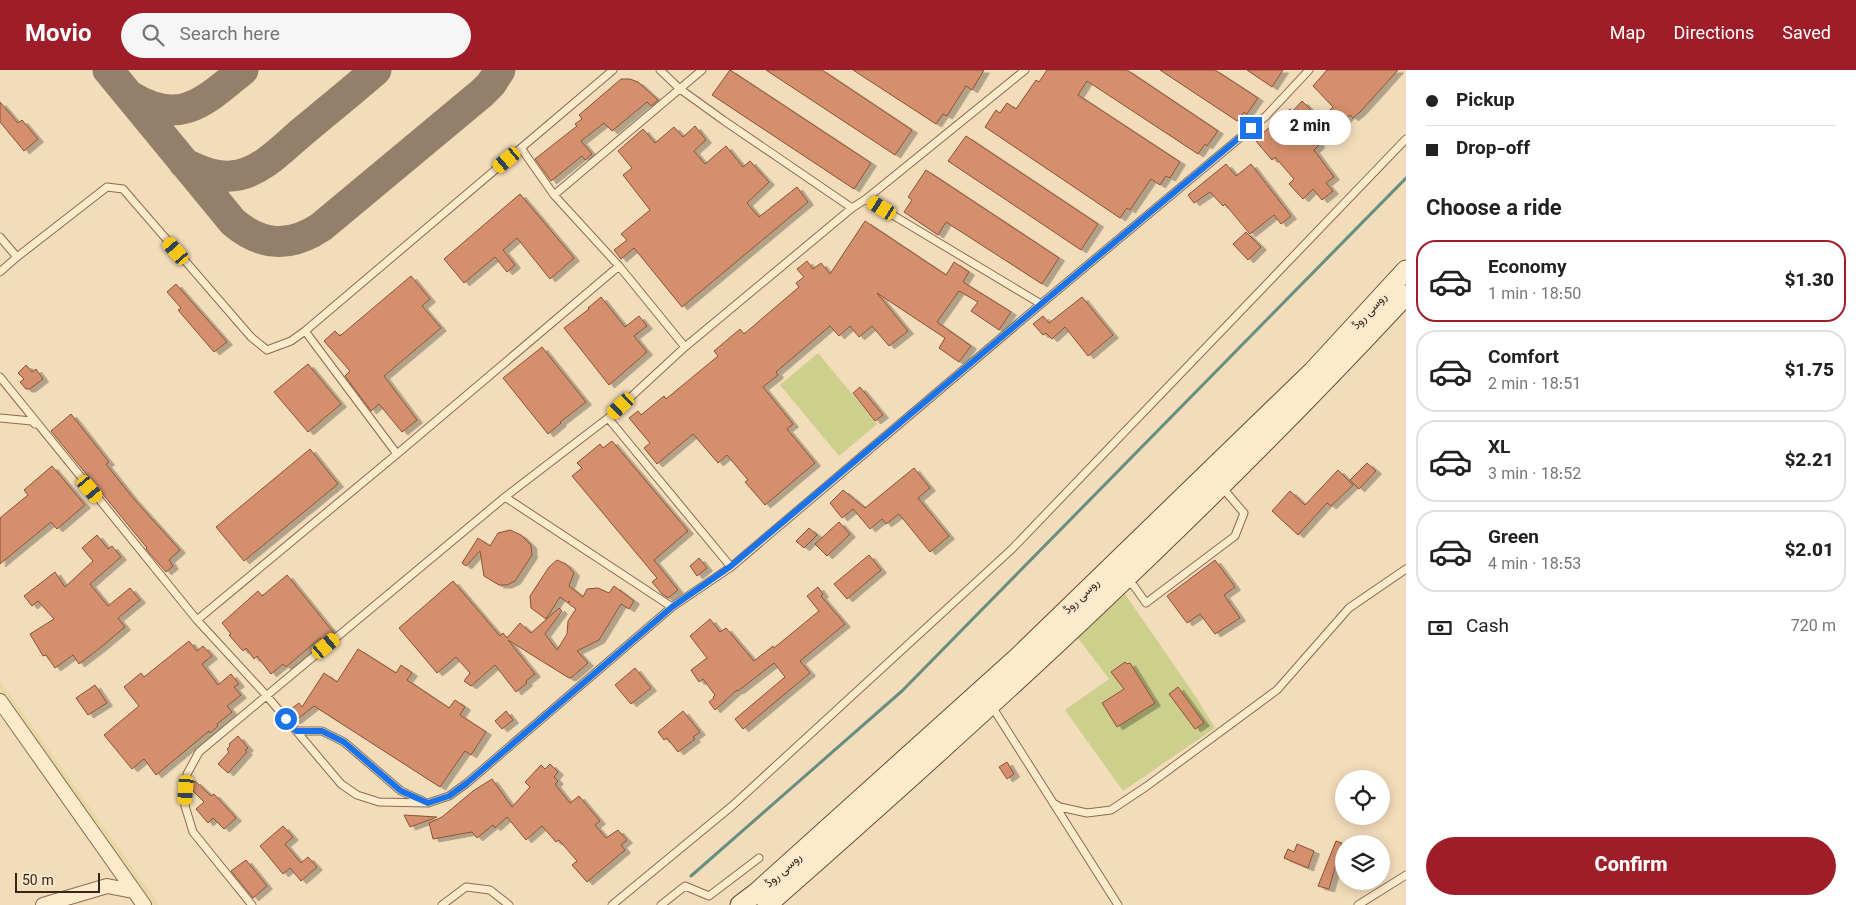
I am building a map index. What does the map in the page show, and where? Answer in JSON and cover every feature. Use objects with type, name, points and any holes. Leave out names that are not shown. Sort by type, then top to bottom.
[{"type":"main road","name":"روسی روڈ","points":[[767,905],[909,780],[1124,579],[1406,270]]},
{"type":"main road","name":"روسی روڈ","points":[[740,905],[900,766],[1018,657],[1329,378],[1406,295]]},
{"type":"street","points":[[0,702],[144,905]]},
{"type":"street","points":[[43,905],[107,886],[133,891]]},
{"type":"lane","points":[[0,272],[107,186],[123,189],[251,337],[267,350],[291,341],[306,331],[614,70]]},
{"type":"lane","points":[[660,70],[680,89],[723,120],[852,208]]},
{"type":"lane","points":[[554,196],[702,70]]},
{"type":"lane","points":[[252,905],[193,832],[185,806],[187,774],[200,752],[504,497],[608,418],[685,347],[852,208],[866,199],[1025,70]]},
{"type":"lane","points":[[0,377],[197,620],[266,695],[342,784],[357,795],[379,802],[428,803],[449,796],[467,783],[672,607],[731,566],[1266,116],[1309,70]]},
{"type":"lane","points":[[612,905],[732,806],[1012,549],[1406,139]]},
{"type":"lane","points":[[521,148],[554,196],[619,266],[685,347]]},
{"type":"lane","points":[[866,199],[1041,304]]},
{"type":"lane","points":[[0,237],[17,257]]},
{"type":"lane","points":[[197,620],[619,266]]},
{"type":"lane","points":[[306,331],[397,454]]},
{"type":"lane","points":[[0,418],[32,421],[42,431]]},
{"type":"lane","points":[[608,418],[731,566]]},
{"type":"lane","points":[[1124,579],[1134,586],[1146,603],[1235,536],[1244,513],[1215,479]]},
{"type":"lane","points":[[504,497],[672,607]]},
{"type":"lane","points":[[1053,803],[1060,807],[1087,813],[1111,810],[1140,791],[1277,690],[1349,608],[1406,569]]},
{"type":"lane","points":[[991,704],[1118,905]]},
{"type":"lane","points":[[296,731],[322,731],[344,742],[401,791],[428,803]]},
{"type":"lane","points":[[660,905],[685,886],[709,896],[759,858]]},
{"type":"lane","points":[[1358,905],[1406,875]]},
{"type":"lane","points":[[442,905],[466,887],[490,890],[509,905]]},
{"type":"shaded area","points":[[0,681],[159,905],[144,905],[0,701]]},
{"type":"green space","points":[[818,353],[877,424],[839,456],[780,385]]},
{"type":"green space","points":[[1125,594],[1196,697],[1215,728],[1123,791],[1065,710],[1109,679],[1078,638]]},
{"type":"building","points":[[730,70],[871,163],[854,189],[712,95]]},
{"type":"building","points":[[766,70],[822,70],[912,130],[895,155]]},
{"type":"building","points":[[853,70],[984,70],[972,90],[966,86],[947,116],[943,114],[936,124]]},
{"type":"building","points":[[1047,70],[1127,70],[1218,131],[1207,146],[1205,144],[1198,154],[1087,81],[1078,95],[1180,162],[1170,178],[1166,176],[1160,185],[1151,179],[1130,210],[1127,208],[1120,218],[985,127],[996,110],[1000,113],[1007,103],[1016,109],[1036,80],[1039,82]]},
{"type":"building","points":[[1160,70],[1215,70],[1258,98],[1247,114],[1244,112],[1237,121]]},
{"type":"building","points":[[1247,70],[1283,70],[1272,87]]},
{"type":"building","points":[[1327,70],[1398,70],[1361,111],[1353,118],[1350,115],[1318,143],[1319,145],[1314,150],[1334,177],[1326,183],[1333,191],[1322,200],[1313,189],[1303,199],[1289,184],[1294,179],[1275,157],[1272,160],[1255,140],[1290,109],[1292,112],[1302,101],[1320,119],[1333,107],[1313,86]]},
{"type":"building","points":[[621,79],[630,79],[638,82],[658,100],[651,106],[647,102],[612,131],[604,123],[581,141],[592,154],[585,160],[582,156],[551,181],[535,159],[577,126],[575,124],[582,119],[579,115]]},
{"type":"building","points":[[0,102],[18,123],[22,120],[38,139],[24,151],[0,122]]},
{"type":"building","points":[[695,126],[706,140],[694,151],[705,164],[726,146],[743,167],[750,161],[769,182],[747,203],[759,217],[797,187],[808,202],[682,307],[634,248],[621,259],[614,250],[627,240],[621,234],[650,210],[623,175],[632,168],[618,151],[643,129],[655,143],[674,127],[683,137]]},
{"type":"building","points":[[966,136],[1098,224],[1081,250],[948,161]]},
{"type":"building","points":[[1226,164],[1236,176],[1251,164],[1291,216],[1281,224],[1274,215],[1250,234],[1225,204],[1223,206],[1210,192],[1194,203],[1188,195]]},
{"type":"building","points":[[926,170],[1059,258],[1042,284],[946,222],[938,235],[904,212],[912,200],[908,197]]},
{"type":"building","points":[[520,194],[574,258],[550,279],[517,238],[503,250],[515,265],[507,272],[495,257],[464,283],[444,259]]},
{"type":"building","points":[[865,221],[946,275],[954,262],[969,272],[963,282],[1011,312],[999,330],[971,311],[978,302],[959,291],[937,322],[971,346],[959,362],[939,348],[945,338],[877,293],[908,331],[889,346],[872,326],[859,337],[850,326],[839,336],[830,326],[776,372],[778,375],[763,387],[793,424],[787,429],[815,463],[765,505],[745,482],[748,480],[727,455],[718,463],[693,434],[657,464],[644,448],[650,443],[629,418],[638,411],[641,415],[664,396],[666,399],[718,356],[714,351],[740,329],[744,334],[799,287],[796,283],[804,277],[797,269],[807,261],[813,269],[821,263],[830,274]]},
{"type":"building","points":[[1246,232],[1261,247],[1248,260],[1233,244]]},
{"type":"building","points":[[411,276],[430,299],[422,306],[441,328],[384,376],[417,420],[402,432],[379,404],[371,411],[345,376],[350,371],[324,341],[335,331],[340,336]]},
{"type":"building","points":[[176,284],[227,342],[214,352],[178,310],[181,308],[167,292]]},
{"type":"building","points":[[601,297],[625,327],[639,316],[647,326],[634,336],[647,352],[609,385],[564,328]]},
{"type":"building","points":[[1082,297],[1113,335],[1088,356],[1065,327],[1052,339],[1046,333],[1043,335],[1033,324],[1043,316],[1049,323]]},
{"type":"building","points":[[542,347],[586,402],[548,434],[503,378]]},
{"type":"building","points":[[308,364],[341,404],[308,432],[274,392]]},
{"type":"building","points":[[26,365],[32,372],[36,369],[43,379],[30,389],[26,389],[20,382],[24,379],[18,373]]},
{"type":"building","points":[[860,387],[883,415],[875,421],[853,393]]},
{"type":"building","points":[[71,414],[109,462],[106,464],[133,498],[180,550],[169,560],[173,566],[166,572],[51,431]]},
{"type":"building","points":[[612,441],[688,531],[654,560],[678,590],[668,598],[652,582],[657,578],[572,476],[582,468],[577,463],[600,444],[603,448]]},
{"type":"building","points":[[310,449],[338,484],[244,561],[216,527]]},
{"type":"building","points":[[1367,463],[1376,471],[1359,489],[1350,480]]},
{"type":"building","points":[[52,466],[85,505],[57,529],[51,522],[0,564],[0,518],[28,495],[24,490]]},
{"type":"building","points":[[914,468],[930,488],[918,498],[949,536],[930,552],[899,514],[886,524],[882,519],[870,529],[853,509],[842,518],[830,503],[843,490],[865,508]]},
{"type":"building","points":[[1338,470],[1353,485],[1331,506],[1327,503],[1298,535],[1272,511],[1290,491],[1305,505]]},
{"type":"building","points":[[839,522],[850,534],[827,556],[815,544]]},
{"type":"building","points":[[809,528],[817,535],[804,548],[796,541]]},
{"type":"building","points":[[510,530],[521,535],[531,545],[532,555],[515,581],[507,585],[499,585],[484,576],[480,551],[466,566],[462,563],[478,538],[490,546],[498,533]]},
{"type":"building","points":[[97,535],[108,549],[112,546],[121,557],[90,584],[108,606],[130,588],[140,600],[118,618],[125,627],[100,648],[79,664],[73,655],[55,668],[46,655],[43,656],[30,634],[54,619],[38,601],[32,606],[24,596],[55,572],[65,587],[93,561],[82,548]]},
{"type":"building","points":[[869,555],[881,570],[847,599],[834,584]]},
{"type":"building","points":[[699,558],[707,568],[697,576],[690,566]]},
{"type":"building","points":[[557,560],[566,564],[574,573],[569,586],[583,597],[587,589],[598,588],[609,593],[614,586],[634,601],[629,609],[621,604],[599,640],[577,651],[588,663],[572,677],[569,678],[508,640],[535,674],[516,692],[495,665],[471,686],[464,681],[470,673],[456,657],[437,673],[399,628],[453,581],[500,636],[503,633],[507,638],[520,623],[531,633],[559,608],[562,611],[545,634],[557,650],[567,634],[568,621],[576,609],[569,604],[569,601],[568,603],[560,597],[546,619],[531,608],[530,596],[549,567]]},
{"type":"building","points":[[1215,560],[1235,587],[1224,595],[1240,618],[1215,634],[1200,614],[1187,623],[1167,596]]},
{"type":"building","points":[[287,575],[334,633],[323,642],[320,638],[286,667],[283,664],[271,674],[257,656],[254,659],[246,648],[243,651],[229,635],[231,634],[222,623],[258,591],[262,596]]},
{"type":"building","points":[[818,587],[823,594],[821,596],[845,624],[800,661],[810,673],[743,729],[735,719],[785,677],[774,663],[737,690],[715,710],[709,702],[715,695],[703,679],[699,682],[691,670],[707,658],[690,636],[710,619],[720,632],[726,628],[754,661],[773,646],[774,648],[819,611],[807,596]]},
{"type":"building","points":[[189,641],[197,651],[203,646],[212,656],[202,664],[218,685],[231,674],[239,684],[234,687],[241,695],[227,706],[232,712],[217,724],[218,726],[210,733],[209,731],[156,775],[144,759],[132,769],[104,735],[139,706],[124,687],[141,673],[144,677]]},
{"type":"building","points":[[358,649],[396,673],[401,665],[412,673],[407,680],[449,708],[455,700],[465,707],[460,715],[486,732],[471,755],[465,751],[440,787],[314,706],[295,721],[287,712],[299,703],[302,707],[324,673],[337,682]]},
{"type":"building","points":[[1125,662],[1127,664],[1130,663],[1155,703],[1117,727],[1102,703],[1124,689],[1111,672]]},
{"type":"building","points":[[635,668],[651,688],[631,704],[615,685]]},
{"type":"building","points":[[95,685],[107,703],[88,715],[76,698]]},
{"type":"building","points":[[1178,687],[1204,723],[1195,729],[1169,694]]},
{"type":"building","points":[[506,711],[513,720],[502,729],[495,721]]},
{"type":"building","points":[[683,711],[700,732],[693,737],[695,739],[678,752],[667,738],[664,740],[658,732]]},
{"type":"building","points":[[238,736],[248,748],[245,750],[247,752],[228,773],[218,764],[229,752],[227,749],[230,746],[229,744]]},
{"type":"building","points":[[1007,762],[1014,774],[1007,779],[999,767]]},
{"type":"building","points":[[550,764],[558,772],[554,777],[558,781],[555,784],[570,803],[579,796],[600,821],[595,825],[606,838],[618,830],[627,840],[621,845],[625,850],[587,882],[572,865],[577,861],[559,840],[556,842],[542,826],[526,840],[507,817],[495,828],[493,825],[477,838],[472,832],[433,839],[429,823],[442,817],[473,791],[492,779],[512,807],[530,787],[525,782],[541,765],[545,769]]},
{"type":"building","points":[[195,781],[211,796],[214,794],[236,818],[224,829],[213,818],[208,823],[196,809],[204,802],[191,789]]},
{"type":"building","points":[[404,815],[437,817],[410,827]]},
{"type":"building","points":[[283,826],[293,837],[285,844],[301,863],[308,857],[317,867],[301,881],[290,868],[283,874],[260,846]]},
{"type":"building","points":[[1297,844],[1314,851],[1308,868],[1284,858],[1288,849],[1294,852]]},
{"type":"building","points":[[1335,844],[1335,868],[1329,889],[1318,886]]},
{"type":"building","points":[[246,860],[267,886],[253,898],[231,871]]},
{"type":"waterway","points":[[691,876],[902,691],[1406,178]]},
{"type":"taxiway","points":[[108,70],[233,222],[254,236],[276,241],[298,238],[321,227],[482,93],[491,84],[500,70]]},
{"type":"taxiway","points":[[130,96],[163,110],[191,107],[216,92],[243,70]]},
{"type":"taxiway","points":[[184,163],[204,172],[224,176],[248,172],[273,157],[376,70]]},
{"type":"route","points":[[286,719],[296,731],[322,731],[344,742],[401,791],[428,803],[449,796],[467,783],[672,607],[731,566],[1251,128]]}]
